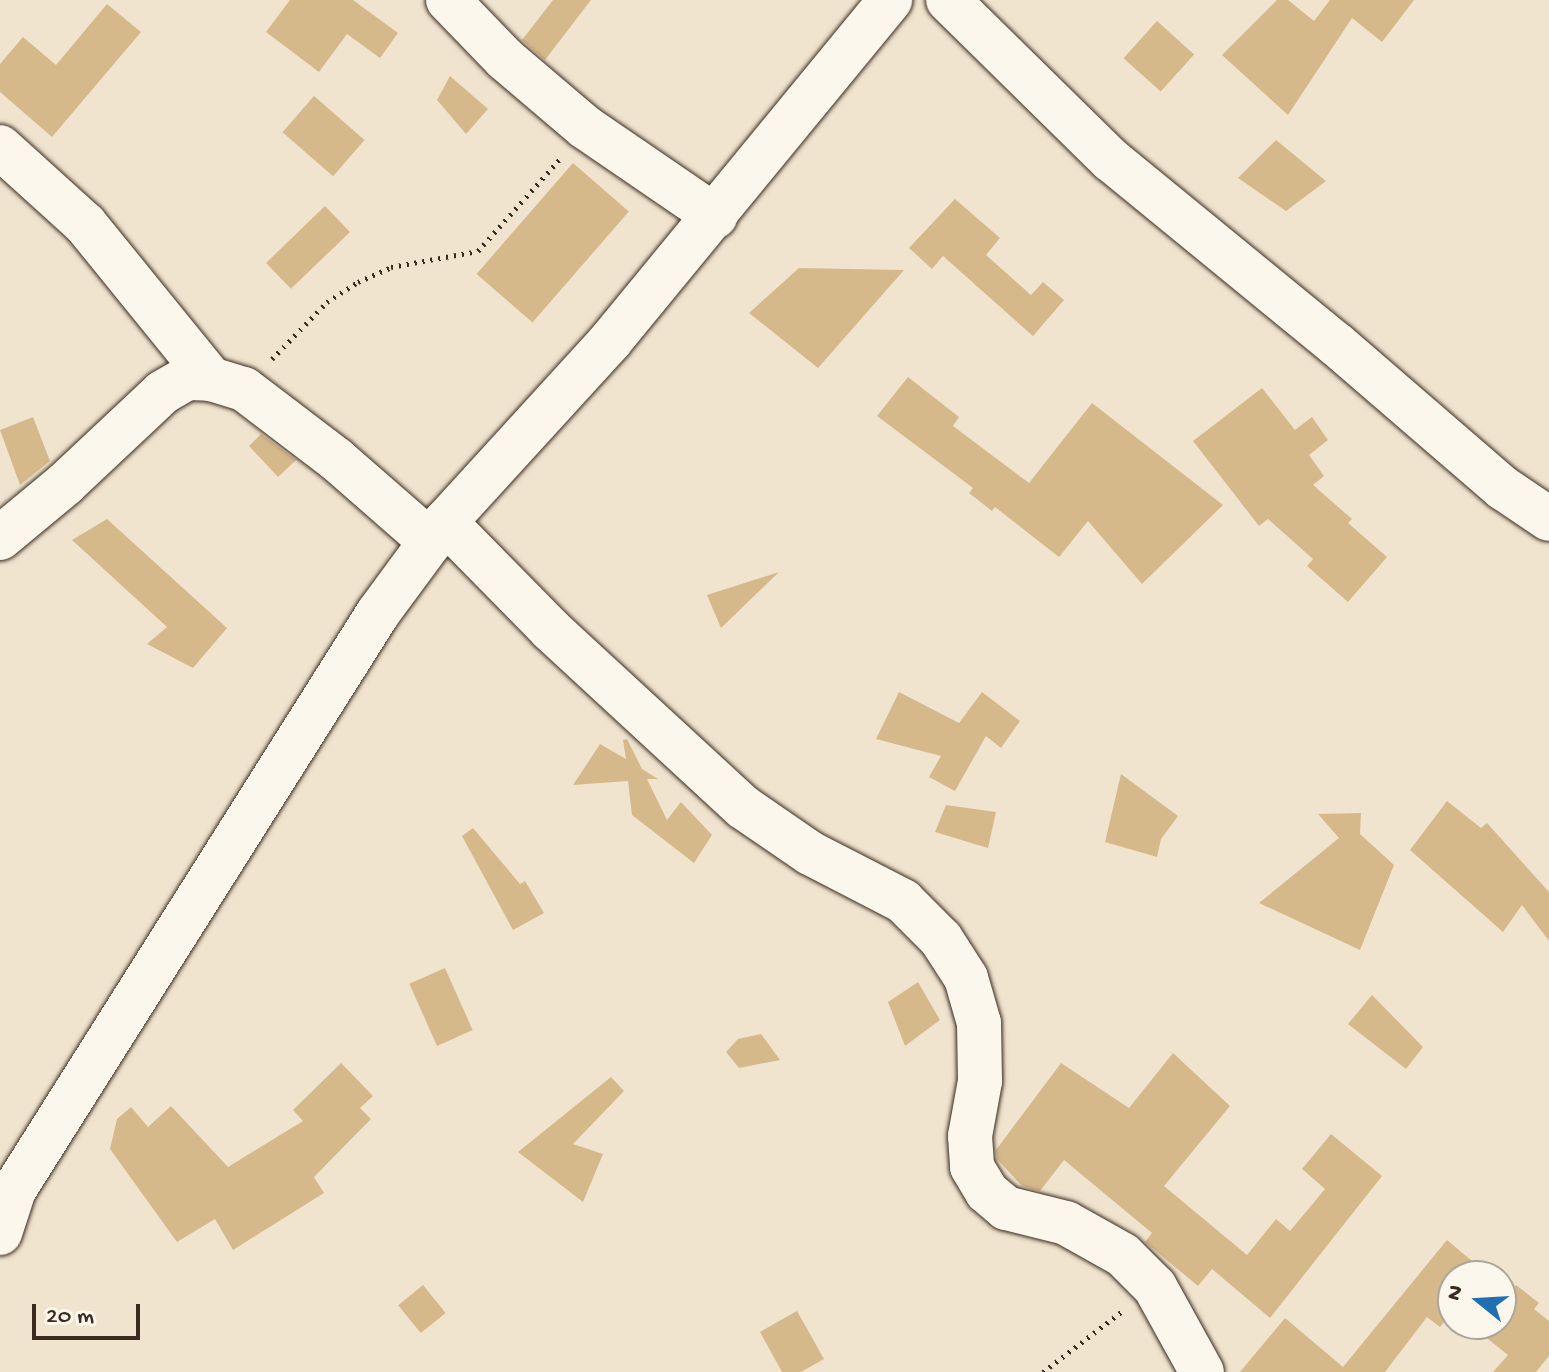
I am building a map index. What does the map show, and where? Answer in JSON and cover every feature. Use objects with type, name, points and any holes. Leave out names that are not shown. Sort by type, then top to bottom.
[{"type":"street","points":[[448,0],[505,59],[585,127],[715,216]]},
{"type":"street","points":[[0,1233],[14,1190],[378,613],[438,532],[611,340],[890,0]]},
{"type":"street","points":[[948,0],[1111,160],[1336,344],[1503,488],[1549,519]]},
{"type":"street","points":[[0,147],[85,224],[228,384],[438,532],[550,629],[743,807],[810,853],[903,901],[941,939],[966,978],[979,1023],[980,1081],[970,1136],[972,1167],[987,1192],[1006,1208],[1066,1223],[1111,1248],[1155,1287],[1202,1372]]},
{"type":"street","points":[[0,538],[65,484],[163,392],[187,378],[228,384]]},
{"type":"path","points":[[228,384],[327,302],[358,282],[391,267],[478,251],[539,186],[585,127]]},
{"type":"path","points":[[1043,1372],[1155,1287]]},
{"type":"building","points":[[290,0],[353,0],[398,33],[380,58],[347,34],[319,72],[266,32]]},
{"type":"building","points":[[553,0],[591,0],[545,60],[522,40]]},
{"type":"building","points":[[1277,0],[1288,0],[1314,21],[1330,0],[1414,0],[1382,42],[1352,18],[1288,115],[1222,55]]},
{"type":"building","points":[[107,4],[141,32],[52,137],[0,92],[0,64],[23,37],[56,65]]},
{"type":"building","points":[[1157,21],[1194,54],[1161,92],[1124,58]]},
{"type":"building","points":[[450,76],[488,109],[466,134],[437,100]]},
{"type":"building","points":[[314,96],[365,140],[333,176],[283,132]]},
{"type":"building","points":[[1276,140],[1326,181],[1286,211],[1238,178]]},
{"type":"building","points":[[573,163],[629,212],[532,322],[477,274]]},
{"type":"building","points":[[955,199],[1000,238],[986,255],[1031,295],[1043,282],[1064,300],[1033,336],[943,256],[932,269],[909,248]]},
{"type":"building","points":[[325,206],[350,232],[291,289],[266,263]]},
{"type":"building","points":[[799,268],[904,270],[818,368],[749,313]]},
{"type":"building","points":[[908,377],[959,417],[953,426],[1029,483],[1092,403],[1223,505],[1142,584],[1088,521],[1059,557],[995,507],[992,511],[969,493],[973,488],[877,416]]},
{"type":"building","points":[[1262,388],[1295,430],[1312,417],[1328,440],[1309,455],[1324,476],[1313,485],[1352,519],[1348,523],[1387,557],[1348,602],[1307,566],[1313,559],[1268,519],[1259,526],[1193,441]]},
{"type":"building","points":[[33,417],[50,461],[20,485],[0,430]]},
{"type":"building","points":[[261,434],[296,460],[278,477],[249,446]]},
{"type":"building","points":[[107,519],[227,628],[193,668],[147,644],[167,627],[72,540]]},
{"type":"building","points":[[779,572],[721,628],[707,595]]},
{"type":"building","points":[[899,692],[959,723],[982,692],[1020,721],[1001,748],[986,736],[955,791],[929,777],[941,756],[876,739]]},
{"type":"building","points":[[627,739],[642,769],[658,779],[647,779],[667,820],[681,802],[712,835],[694,863],[632,815],[628,781],[573,785],[600,744],[626,759],[623,740]]},
{"type":"building","points":[[1121,774],[1178,816],[1161,839],[1157,857],[1105,842]]},
{"type":"building","points":[[1447,801],[1481,828],[1487,823],[1549,892],[1549,941],[1522,905],[1503,932],[1410,850]]},
{"type":"building","points":[[946,805],[996,812],[988,848],[935,832]]},
{"type":"building","points":[[1361,813],[1360,834],[1394,865],[1360,950],[1259,903],[1339,838],[1318,814]]},
{"type":"building","points":[[473,828],[520,884],[525,881],[544,913],[513,930],[462,836]]},
{"type":"building","points":[[445,968],[473,1030],[437,1046],[409,984]]},
{"type":"building","points":[[918,982],[940,1020],[905,1046],[888,1002]]},
{"type":"building","points":[[1372,995],[1423,1047],[1406,1069],[1348,1024]]},
{"type":"building","points":[[761,1034],[780,1060],[739,1068],[726,1052],[738,1039]]},
{"type":"building","points":[[1173,1053],[1230,1106],[1164,1186],[1247,1255],[1276,1219],[1290,1231],[1325,1189],[1302,1169],[1331,1134],[1382,1176],[1270,1318],[1212,1269],[1198,1286],[1145,1242],[1152,1233],[1064,1160],[1040,1191],[1022,1186],[997,1159],[996,1150],[1061,1063],[1129,1108]]},
{"type":"building","points":[[341,1063],[373,1096],[360,1108],[371,1119],[314,1177],[324,1193],[233,1250],[215,1219],[177,1242],[110,1149],[117,1119],[131,1107],[148,1127],[171,1106],[228,1167],[303,1121],[293,1110]]},
{"type":"building","points":[[611,1077],[624,1091],[573,1144],[603,1154],[583,1202],[518,1152]]},
{"type":"building","points":[[1447,1240],[1471,1260],[1437,1260],[1437,1325],[1427,1317],[1385,1372],[1240,1372],[1285,1318],[1343,1367]]},
{"type":"building","points":[[423,1285],[446,1313],[421,1333],[398,1305]]},
{"type":"building","points":[[1517,1286],[1539,1303],[1534,1309],[1549,1321],[1549,1356],[1536,1372],[1493,1372],[1508,1355],[1489,1340],[1517,1340]]},
{"type":"building","points":[[797,1311],[824,1359],[801,1372],[782,1372],[760,1332]]}]
